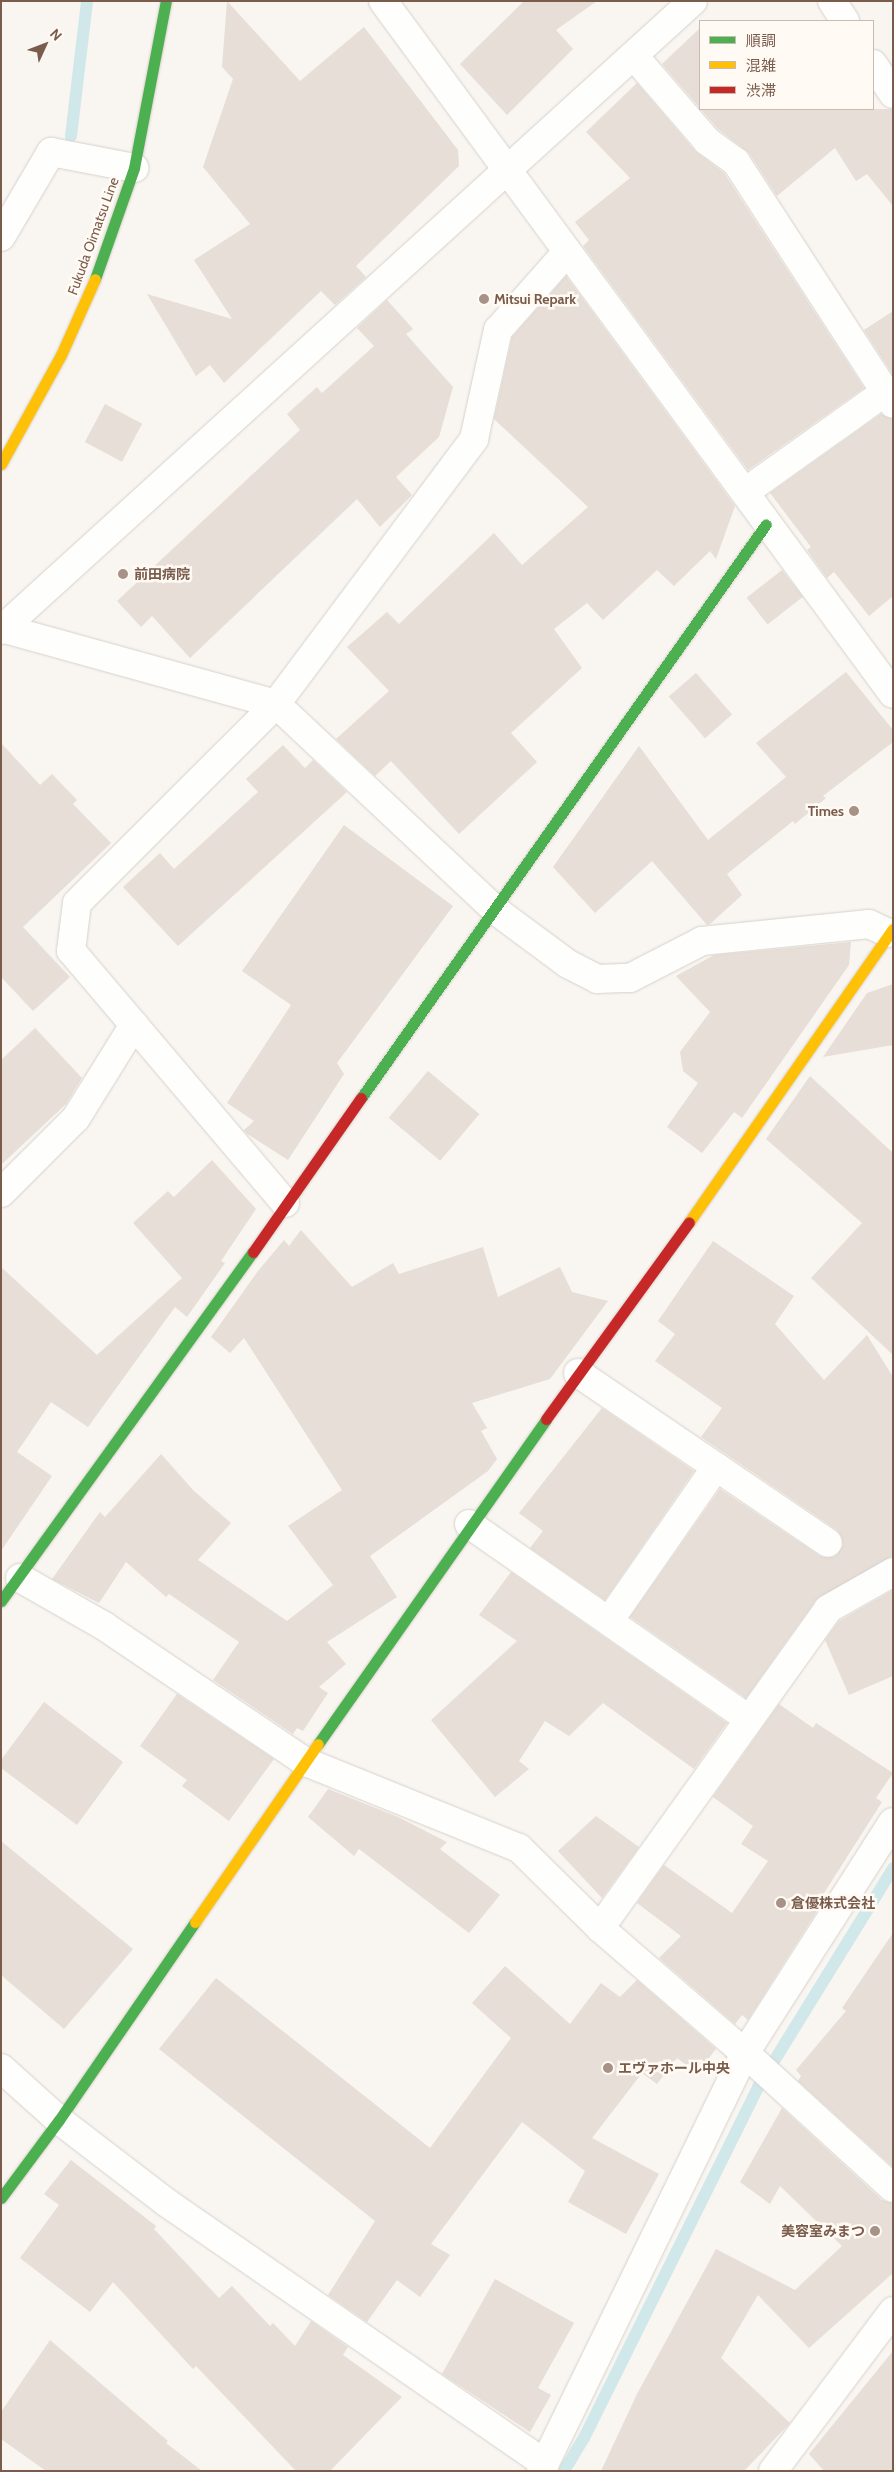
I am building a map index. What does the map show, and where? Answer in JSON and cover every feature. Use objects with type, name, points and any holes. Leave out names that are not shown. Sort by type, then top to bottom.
[{"type":"street","name":"Fukuda Oimatsu Line","points":[[1,464],[53,371],[90,292],[134,168],[166,1]]},
{"type":"street","points":[[383,1],[505,171],[893,694]]},
{"type":"street","points":[[3,629],[693,1]]},
{"type":"street","points":[[832,1],[844,20]]},
{"type":"street","points":[[634,56],[707,141],[736,162],[889,398],[745,492]]},
{"type":"street","points":[[874,66],[893,94]]},
{"type":"street","points":[[1,237],[51,152],[134,168]]},
{"type":"street","points":[[285,1202],[71,952],[77,902],[276,704],[474,439],[498,330],[566,252]]},
{"type":"street","points":[[766,524],[494,910],[8,1590],[104,1626],[306,1762],[519,1848],[600,1928],[759,2065],[893,2188]]},
{"type":"street","points":[[1,2198],[59,2120],[469,1524],[696,1212],[891,931],[869,924],[702,941],[630,978],[598,979],[568,964],[494,910],[276,704],[3,629]]},
{"type":"street","points":[[1,1193],[76,1118],[134,1025]]},
{"type":"street","points":[[578,1373],[828,1543]]},
{"type":"street","points":[[609,1621],[716,1467]]},
{"type":"street","points":[[469,1524],[749,1719]]},
{"type":"street","points":[[600,1928],[828,1609],[893,1572]]},
{"type":"street","points":[[1,2068],[59,2120],[167,2203],[543,2468],[759,2065],[893,1822]]},
{"type":"street","points":[[773,2471],[893,2311]]},
{"type":"building","points":[[227,1],[300,81],[364,27],[458,150],[459,166],[356,266],[366,277],[335,305],[321,291],[224,383],[210,365],[196,376],[147,294],[232,319],[194,260],[250,224],[203,167],[233,79],[222,67]]},
{"type":"building","points":[[524,1],[597,1],[556,30],[573,49],[507,115],[460,64]]},
{"type":"building","points":[[699,29],[699,107],[662,64]]},
{"type":"building","points":[[637,83],[695,151],[724,173],[864,388],[748,470],[583,246],[589,240],[575,222],[630,178],[586,132]]},
{"type":"building","points":[[893,109],[893,206],[867,174],[856,181],[835,148],[777,196],[749,153],[718,129],[702,110]]},
{"type":"building","points":[[566,276],[735,506],[716,559],[710,551],[674,586],[657,570],[603,620],[587,603],[554,629],[582,668],[511,733],[537,762],[459,834],[391,761],[375,776],[336,739],[389,691],[347,647],[387,612],[399,624],[494,533],[522,565],[588,507],[494,419],[512,337]]},
{"type":"building","points":[[387,300],[413,329],[406,334],[453,387],[439,437],[396,477],[412,495],[380,527],[357,499],[190,658],[152,616],[141,627],[117,601],[300,430],[287,414],[317,387],[322,393],[374,346],[357,328]]},
{"type":"building","points":[[893,311],[893,375],[864,330]]},
{"type":"building","points":[[105,404],[142,424],[122,462],[85,442]]},
{"type":"building","points":[[881,414],[893,419],[893,596],[869,616],[834,572],[827,578],[807,550],[811,547],[770,493]]},
{"type":"building","points":[[782,570],[803,597],[767,624],[747,598]]},
{"type":"building","points":[[846,672],[893,730],[893,742],[823,796],[826,798],[795,824],[793,821],[727,874],[742,895],[710,924],[707,925],[652,861],[595,913],[553,867],[639,746],[708,840],[786,777],[756,743]]},
{"type":"building","points":[[696,673],[732,715],[705,738],[669,697]]},
{"type":"building","points":[[1,743],[40,785],[52,774],[77,800],[73,804],[111,843],[23,927],[70,977],[33,1011],[1,977]]},
{"type":"building","points":[[283,745],[305,768],[313,760],[347,792],[178,946],[123,887],[160,853],[174,869],[258,792],[246,779]]},
{"type":"building","points":[[344,825],[453,906],[337,1063],[344,1074],[288,1160],[246,1133],[244,1130],[254,1121],[227,1103],[291,1005],[242,971]]},
{"type":"building","points":[[851,942],[849,965],[742,1118],[734,1112],[702,1153],[667,1127],[698,1083],[683,1071],[680,1052],[710,1012],[676,976],[714,955]]},
{"type":"building","points":[[893,984],[893,1045],[823,1057],[867,993]]},
{"type":"building","points":[[35,1028],[82,1078],[66,1104],[1,1165],[1,1060]]},
{"type":"building","points":[[428,1071],[479,1114],[440,1161],[389,1118]]},
{"type":"building","points":[[810,1076],[893,1153],[893,1355],[811,1278],[862,1223],[766,1139]]},
{"type":"building","points":[[212,1160],[256,1209],[221,1261],[225,1263],[187,1317],[175,1307],[88,1427],[51,1402],[17,1452],[52,1476],[1,1551],[1,1267],[97,1355],[182,1278],[133,1223],[168,1191],[174,1197]]},
{"type":"building","points":[[301,1230],[352,1287],[393,1263],[399,1274],[483,1247],[498,1297],[560,1267],[572,1292],[608,1301],[550,1379],[472,1403],[487,1428],[481,1431],[497,1459],[488,1471],[370,1556],[397,1597],[327,1642],[346,1664],[319,1687],[328,1693],[303,1731],[297,1728],[293,1734],[213,1680],[239,1642],[169,1594],[166,1597],[126,1562],[99,1603],[52,1579],[100,1512],[105,1517],[161,1454],[194,1491],[231,1523],[198,1560],[287,1621],[333,1585],[288,1526],[342,1490],[244,1338],[230,1353],[211,1337],[258,1271],[284,1240],[289,1246]]},
{"type":"building","points":[[713,1241],[794,1296],[775,1324],[824,1380],[867,1335],[893,1377],[893,1556],[816,1600],[746,1698],[630,1617],[720,1489],[820,1556],[834,1557],[843,1545],[837,1530],[701,1437],[722,1408],[655,1361],[675,1334],[658,1321]]},
{"type":"building","points":[[602,1408],[694,1471],[605,1600],[530,1548],[543,1531],[519,1513]]},
{"type":"building","points":[[511,1572],[727,1723],[694,1769],[603,1703],[569,1736],[545,1721],[519,1761],[529,1769],[495,1797],[431,1720],[517,1641],[479,1615]]},
{"type":"building","points":[[893,1590],[893,1676],[849,1695],[825,1640],[839,1621]]},
{"type":"building","points":[[177,1694],[274,1759],[229,1821],[182,1786],[187,1780],[140,1746]]},
{"type":"building","points":[[44,1702],[123,1762],[77,1825],[1,1768],[1,1760]]},
{"type":"building","points":[[779,1704],[813,1728],[816,1723],[893,1773],[876,1798],[882,1802],[819,1901],[822,1903],[748,2020],[742,2015],[735,2024],[659,1958],[681,1936],[637,1903],[664,1865],[732,1913],[768,1861],[741,1844],[753,1826],[713,1797]]},
{"type":"building","points":[[328,1789],[398,1817],[447,1842],[440,1849],[500,1895],[469,1933],[359,1849],[354,1856],[308,1817]]},
{"type":"building","points":[[596,1816],[639,1847],[602,1898],[558,1851]]},
{"type":"building","points":[[1,1841],[133,1949],[64,2029],[1,1975]]},
{"type":"building","points":[[893,1933],[893,2167],[798,2081],[801,2076],[796,2070],[846,2011],[842,2008]]},
{"type":"building","points":[[505,1966],[570,2024],[601,1983],[620,1997],[637,1980],[716,2049],[697,2073],[677,2058],[657,2084],[642,2073],[592,2138],[659,2174],[626,2234],[568,2202],[585,2171],[522,2122],[431,2244],[450,2255],[420,2297],[397,2280],[367,2322],[328,2295],[375,2221],[159,2049],[216,1978],[430,2148],[511,2038],[472,2003]]},
{"type":"building","points":[[782,2108],[882,2200],[893,2203],[893,2273],[809,2348],[758,2295],[721,2358],[790,2423],[744,2471],[601,2471],[637,2394],[716,2249],[795,2290],[842,2246],[780,2186],[770,2204],[740,2182]]},
{"type":"building","points":[[71,2160],[156,2226],[154,2229],[219,2298],[232,2286],[270,2326],[273,2323],[295,2346],[311,2321],[348,2347],[343,2355],[402,2397],[330,2471],[296,2471],[196,2366],[193,2369],[113,2282],[90,2312],[20,2258],[59,2205],[44,2194]]},
{"type":"building","points":[[495,2279],[574,2323],[538,2388],[551,2395],[530,2432],[442,2374]]},
{"type":"building","points":[[50,2340],[168,2441],[166,2443],[202,2471],[46,2471],[1,2439],[1,2412]]},
{"type":"building","points":[[893,2351],[893,2471],[824,2471],[809,2454]]},
{"type":"waterway","points":[[71,136],[87,1]]},
{"type":"waterway","points":[[564,2471],[584,2438],[758,2087],[893,1868]]},
{"type":"traffic: fast","points":[[95,279],[134,168],[166,1]]},
{"type":"traffic: fast","points":[[361,1098],[766,524]]},
{"type":"traffic: fast","points":[[1,1601],[253,1252]]},
{"type":"traffic: fast","points":[[318,1744],[546,1419]]},
{"type":"traffic: fast","points":[[1,2198],[59,2120],[195,1922]]},
{"type":"traffic: slow","points":[[1,464],[61,355],[95,279]]},
{"type":"traffic: slow","points":[[689,1222],[893,929]]},
{"type":"traffic: slow","points":[[195,1922],[318,1744]]},
{"type":"traffic: jam","points":[[253,1252],[361,1098]]},
{"type":"traffic: jam","points":[[546,1419],[689,1222]]},
{"type":"place","name":"Mitsui Repark","points":[[484,299]]},
{"type":"place","name":"前田病院","points":[[123,574]]},
{"type":"place","name":"Times","points":[[854,811]]},
{"type":"place","name":"倉優株式会社","points":[[781,1903]]},
{"type":"place","name":"エヴァホール中央","points":[[608,2068]]},
{"type":"place","name":"美容室みまつ","points":[[875,2231]]}]
